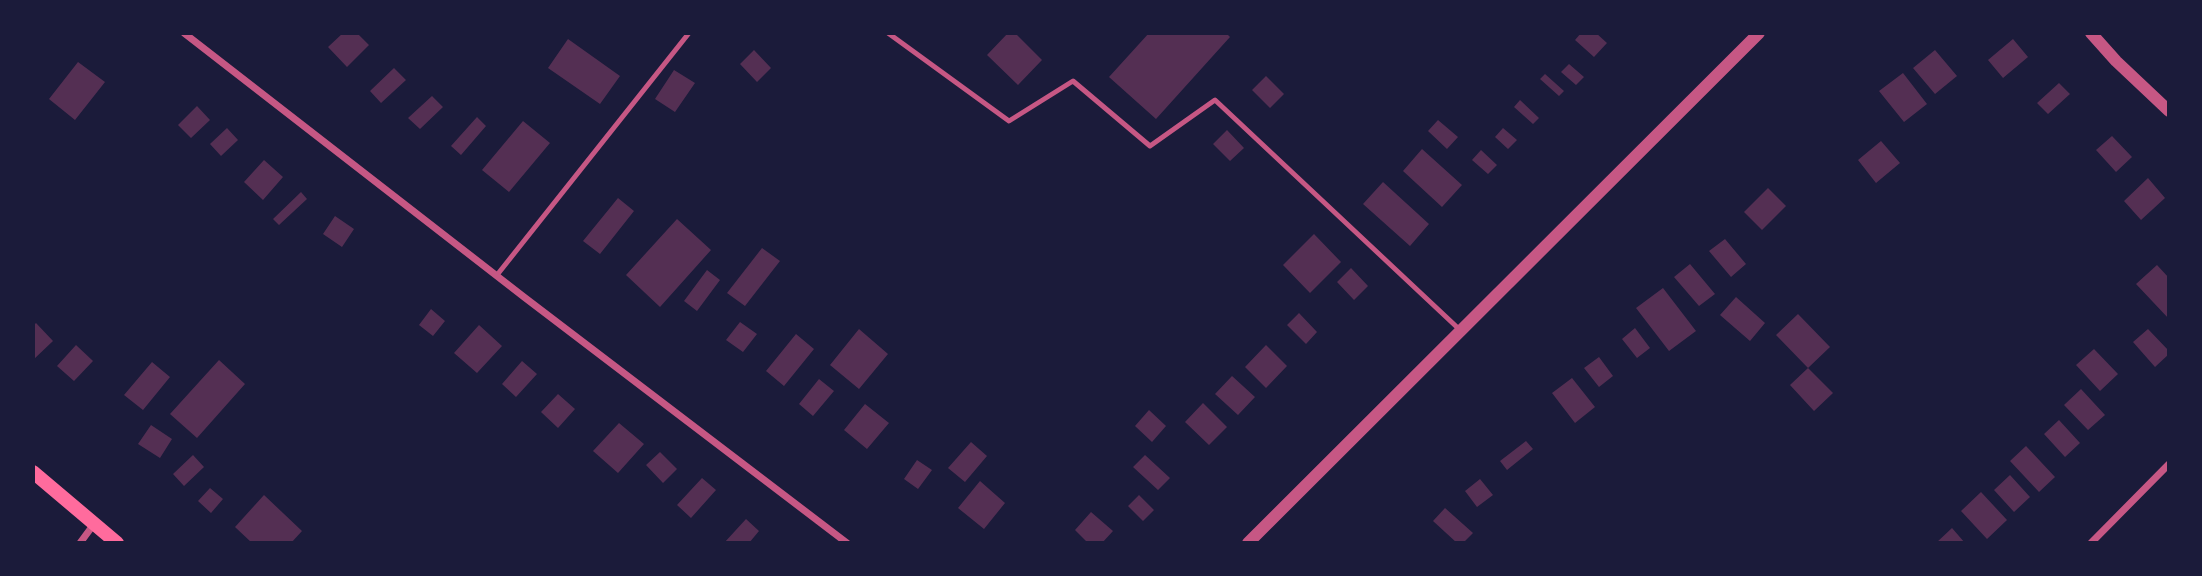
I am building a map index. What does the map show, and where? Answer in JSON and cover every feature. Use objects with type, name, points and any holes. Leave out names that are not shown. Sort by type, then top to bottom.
[{"type":"main road","points":[[33,472],[117,543]]},
{"type":"street","points":[[184,33],[847,543]]},
{"type":"street","points":[[1248,543],[1759,33]]},
{"type":"street","points":[[2091,33],[2116,61],[2169,111]]},
{"type":"street","points":[[2091,543],[2169,464]]},
{"type":"street","points":[[79,543],[94,524]]},
{"type":"lane","points":[[496,275],[690,33]]},
{"type":"lane","points":[[888,33],[1009,121],[1073,81],[1150,146],[1215,100],[1462,331]]},
{"type":"building","points":[[343,33],[357,33],[369,45],[347,67],[328,47]]},
{"type":"building","points":[[1008,33],[1015,33],[1042,60],[1018,85],[987,55]]},
{"type":"building","points":[[1149,33],[1226,33],[1230,37],[1156,119],[1109,77]]},
{"type":"building","points":[[1581,33],[1596,33],[1607,43],[1594,57],[1575,40]]},
{"type":"building","points":[[568,39],[620,76],[600,104],[548,68]]},
{"type":"building","points":[[2013,39],[2028,57],[2003,78],[1988,60]]},
{"type":"building","points":[[754,50],[771,68],[757,82],[740,64]]},
{"type":"building","points":[[1935,50],[1957,76],[1935,94],[1913,68]]},
{"type":"building","points":[[78,62],[105,82],[75,120],[49,99]]},
{"type":"building","points":[[1569,64],[1584,77],[1576,85],[1561,72]]},
{"type":"building","points":[[394,68],[406,80],[381,103],[370,91]]},
{"type":"building","points":[[674,70],[695,83],[675,112],[655,99]]},
{"type":"building","points":[[1903,73],[1927,104],[1904,122],[1879,91]]},
{"type":"building","points":[[1545,74],[1564,91],[1559,96],[1540,79]]},
{"type":"building","points":[[1266,76],[1284,94],[1270,108],[1252,90]]},
{"type":"building","points":[[2059,83],[2070,94],[2048,114],[2037,103]]},
{"type":"building","points":[[432,96],[443,107],[420,129],[408,118]]},
{"type":"building","points":[[1520,100],[1539,118],[1533,124],[1514,107]]},
{"type":"building","points":[[197,106],[210,120],[191,138],[178,125]]},
{"type":"building","points":[[477,117],[486,126],[461,155],[451,146]]},
{"type":"building","points":[[1438,120],[1458,137],[1447,149],[1428,131]]},
{"type":"building","points":[[523,121],[550,143],[509,192],[482,170]]},
{"type":"building","points":[[227,128],[238,140],[221,156],[210,144]]},
{"type":"building","points":[[1503,128],[1517,140],[1508,149],[1495,137]]},
{"type":"building","points":[[1227,130],[1244,148],[1230,161],[1213,144]]},
{"type":"building","points":[[2112,136],[2132,157],[2116,172],[2096,150]]},
{"type":"building","points":[[1881,141],[1900,163],[1876,183],[1858,160]]},
{"type":"building","points":[[1422,149],[1462,185],[1442,207],[1403,171]]},
{"type":"building","points":[[1481,150],[1497,165],[1488,174],[1472,160]]},
{"type":"building","points":[[264,160],[283,177],[263,200],[244,182]]},
{"type":"building","points":[[2148,178],[2165,198],[2141,220],[2124,201]]},
{"type":"building","points":[[1383,182],[1429,224],[1410,246],[1363,204]]},
{"type":"building","points":[[1768,188],[1786,206],[1762,230],[1744,212]]},
{"type":"building","points":[[301,192],[307,199],[279,225],[273,219]]},
{"type":"building","points":[[618,198],[634,211],[600,254],[583,241]]},
{"type":"building","points":[[335,216],[354,229],[342,247],[323,234]]},
{"type":"building","points":[[677,219],[711,250],[660,307],[626,275]]},
{"type":"building","points":[[1314,234],[1341,262],[1310,293],[1283,265]]},
{"type":"building","points":[[1725,239],[1746,264],[1731,277],[1709,251]]},
{"type":"building","points":[[762,248],[780,261],[745,306],[727,293]]},
{"type":"building","points":[[1690,264],[1715,294],[1699,306],[1674,277]]},
{"type":"building","points":[[2157,265],[2169,278],[2169,319],[2136,284]]},
{"type":"building","points":[[1351,268],[1368,286],[1354,300],[1337,282]]},
{"type":"building","points":[[707,270],[720,280],[697,311],[684,301]]},
{"type":"building","points":[[1663,288],[1696,331],[1669,351],[1636,308]]},
{"type":"building","points":[[1736,297],[1765,323],[1750,341],[1720,315]]},
{"type":"building","points":[[431,309],[445,321],[433,336],[419,325]]},
{"type":"building","points":[[1299,313],[1317,332],[1306,344],[1287,325]]},
{"type":"building","points":[[1798,314],[1830,347],[1808,368],[1776,335]]},
{"type":"building","points":[[740,322],[757,334],[743,352],[726,340]]},
{"type":"building","points":[[36,323],[53,341],[33,360],[33,326]]},
{"type":"building","points":[[479,325],[502,346],[477,373],[454,353]]},
{"type":"building","points":[[1635,328],[1650,348],[1637,358],[1622,339]]},
{"type":"building","points":[[859,329],[888,354],[859,389],[830,365]]},
{"type":"building","points":[[2148,329],[2169,351],[2155,367],[2133,342]]},
{"type":"building","points":[[796,334],[814,349],[784,386],[766,371]]},
{"type":"building","points":[[76,345],[93,361],[74,381],[57,366]]},
{"type":"building","points":[[1266,345],[1287,366],[1266,388],[1245,367]]},
{"type":"building","points":[[2094,349],[2118,374],[2100,391],[2076,365]]},
{"type":"building","points":[[1599,357],[1613,376],[1599,387],[1584,368]]},
{"type":"building","points":[[219,360],[245,384],[197,438],[170,414]]},
{"type":"building","points":[[522,361],[537,374],[516,397],[502,384]]},
{"type":"building","points":[[152,362],[170,377],[143,410],[124,395]]},
{"type":"building","points":[[1808,368],[1833,393],[1814,411],[1790,385]]},
{"type":"building","points":[[1232,376],[1255,397],[1238,415],[1215,394]]},
{"type":"building","points":[[1572,378],[1595,407],[1575,423],[1552,393]]},
{"type":"building","points":[[819,379],[834,391],[813,416],[799,404]]},
{"type":"building","points":[[2081,389],[2105,415],[2088,430],[2064,405]]},
{"type":"building","points":[[558,394],[575,409],[558,428],[541,412]]},
{"type":"building","points":[[1203,403],[1227,427],[1209,445],[1185,422]]},
{"type":"building","points":[[865,404],[889,423],[867,449],[844,430]]},
{"type":"building","points":[[1149,410],[1166,426],[1152,442],[1135,426]]},
{"type":"building","points":[[2059,420],[2080,443],[2065,457],[2044,434]]},
{"type":"building","points":[[619,423],[644,444],[618,473],[593,451]]},
{"type":"building","points":[[151,425],[172,439],[160,458],[138,444]]},
{"type":"building","points":[[1526,441],[1533,449],[1507,470],[1500,461]]},
{"type":"building","points":[[971,442],[987,456],[965,482],[948,468]]},
{"type":"building","points":[[2026,446],[2055,477],[2039,492],[2010,461]]},
{"type":"building","points":[[660,452],[677,469],[663,483],[646,465]]},
{"type":"building","points":[[193,455],[204,467],[184,486],[173,474]]},
{"type":"building","points":[[1145,455],[1170,478],[1158,490],[1133,467]]},
{"type":"building","points":[[917,460],[932,470],[918,489],[904,479]]},
{"type":"building","points":[[2010,475],[2030,497],[2014,512],[1994,490]]},
{"type":"building","points":[[702,478],[716,490],[691,518],[677,505]]},
{"type":"building","points":[[1480,479],[1493,495],[1477,507],[1465,491]]},
{"type":"building","points":[[980,481],[1005,503],[984,529],[958,508]]},
{"type":"building","points":[[210,488],[223,499],[211,513],[198,501]]},
{"type":"building","points":[[1981,492],[2007,520],[1987,539],[1961,511]]},
{"type":"building","points":[[264,495],[302,531],[291,543],[252,543],[235,527]]},
{"type":"building","points":[[1139,495],[1154,510],[1143,521],[1128,506]]},
{"type":"building","points":[[1445,508],[1473,533],[1463,543],[1457,543],[1433,521]]},
{"type":"building","points":[[1091,512],[1113,531],[1102,543],[1088,543],[1075,530]]},
{"type":"building","points":[[746,519],[759,531],[749,543],[724,543]]},
{"type":"building","points":[[1952,528],[1965,543],[1936,543]]}]
